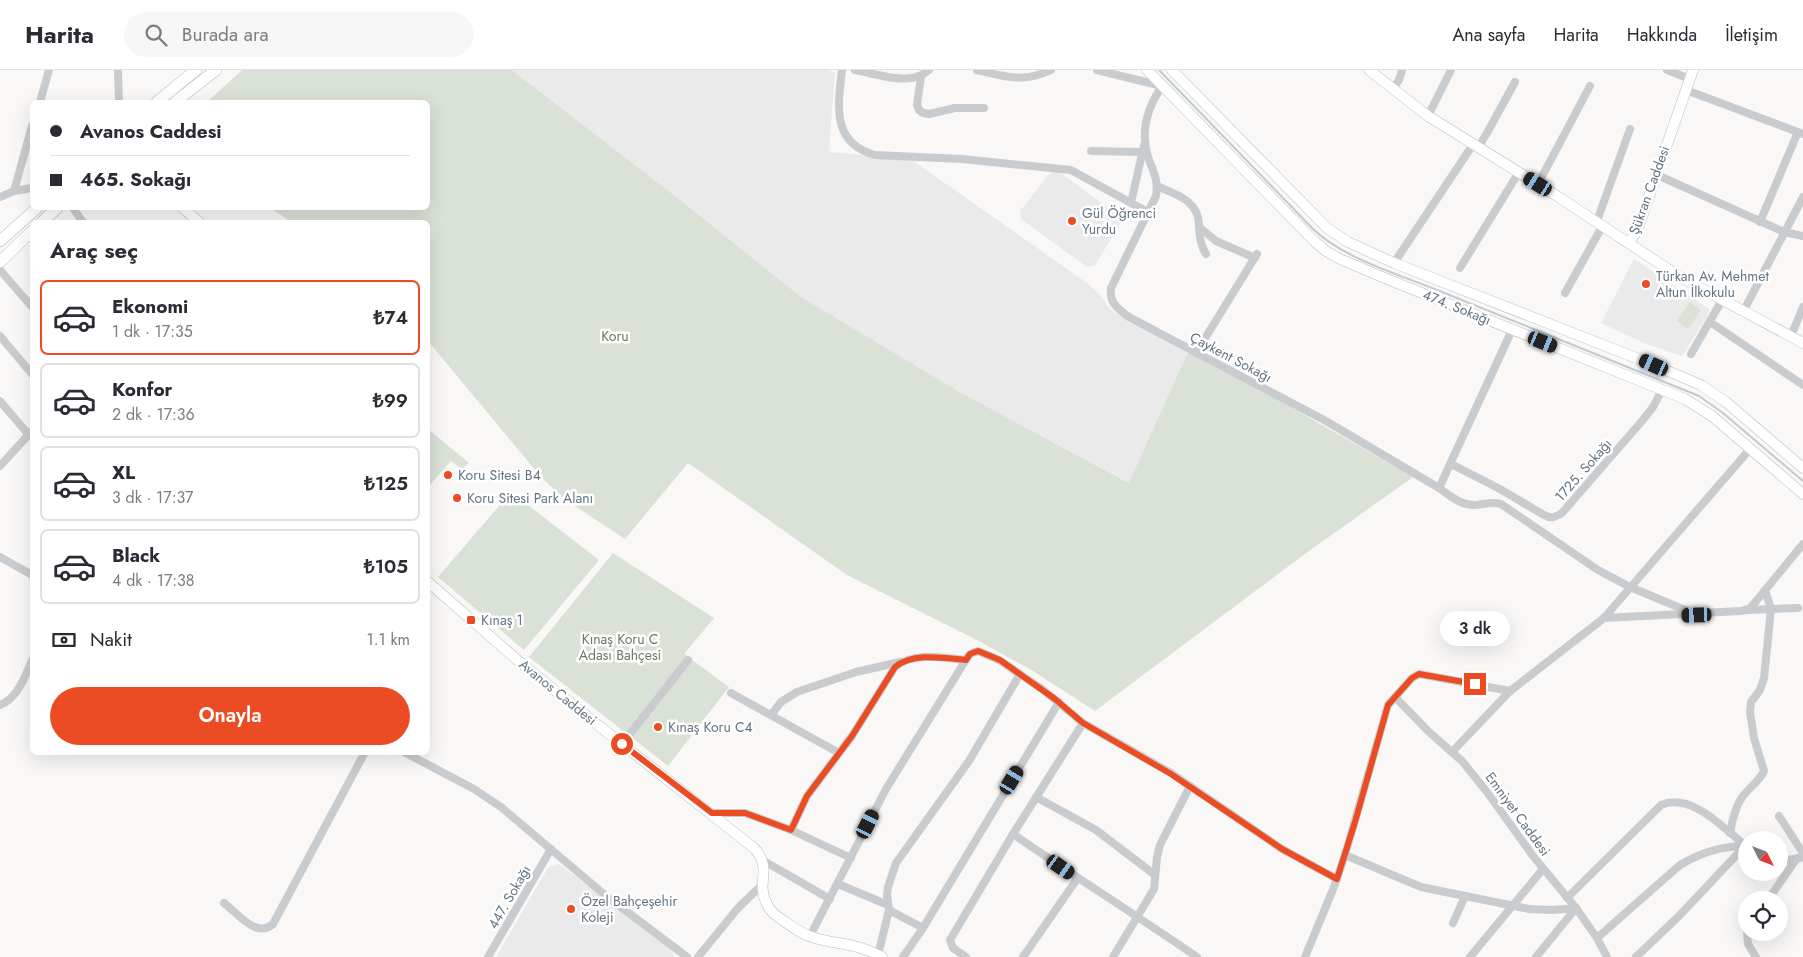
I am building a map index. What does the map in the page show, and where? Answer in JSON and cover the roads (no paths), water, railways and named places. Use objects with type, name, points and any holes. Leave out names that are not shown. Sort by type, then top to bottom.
[{"type":"main road","points":[[159,100],[196,70]]},
{"type":"main road","points":[[178,100],[216,70]]},
{"type":"main road","points":[[0,241],[35,210]]},
{"type":"main road","points":[[44,220],[55,210]]},
{"type":"main road","points":[[0,262],[30,237]]},
{"type":"street","points":[[41,100],[49,70]]},
{"type":"street","points":[[118,70],[120,100]]},
{"type":"street","points":[[842,70],[838,108],[841,126],[850,140],[865,152],[875,155],[962,160],[1071,170],[1148,212]]},
{"type":"street","points":[[855,70],[894,73],[909,79],[927,72]]},
{"type":"street","points":[[977,70],[999,77],[1015,78],[1030,77],[1052,70]]},
{"type":"street","points":[[1097,70],[1162,86],[1149,109],[1145,125],[1145,140],[1149,158],[1156,176],[1157,186],[1189,202],[1197,213],[1200,242],[1206,254]]},
{"type":"street","name":"474. Sokağı","points":[[1147,70],[1320,246],[1340,259],[1391,271],[1566,332],[1637,358],[1701,385],[1726,402],[1803,468]]},
{"type":"street","name":"474. Sokağı","points":[[1172,70],[1327,228],[1391,271],[1512,330],[1684,399],[1702,409],[1803,494]]},
{"type":"street","name":"Şükran Caddesi","points":[[1368,70],[1428,116],[1629,242],[1637,231],[1655,174],[1692,74]]},
{"type":"street","points":[[1392,90],[1400,80],[1402,70]]},
{"type":"street","points":[[1428,116],[1452,70]]},
{"type":"street","points":[[1666,70],[1692,74]]},
{"type":"street","points":[[927,72],[917,105],[921,112],[929,114],[955,108],[984,108]]},
{"type":"street","points":[[1391,271],[1476,145],[1488,134],[1515,82]]},
{"type":"street","points":[[1538,184],[1590,86]]},
{"type":"street","points":[[1686,90],[1800,133],[1760,222]]},
{"type":"street","points":[[1565,294],[1600,223],[1630,129]]},
{"type":"street","points":[[14,191],[30,133]]},
{"type":"street","points":[[1131,203],[1145,140]]},
{"type":"street","points":[[1091,151],[1142,152]]},
{"type":"street","points":[[1460,268],[1519,172]]},
{"type":"street","points":[[1655,174],[1760,222],[1784,232],[1803,236]]},
{"type":"street","name":"Çaykent Sokağı","points":[[1157,186],[1156,196],[1112,285],[1110,292],[1111,300],[1115,306],[1129,317],[1326,421],[1461,502],[1472,505],[1491,502],[1501,504],[1581,560],[1630,587],[1697,615]]},
{"type":"street","points":[[0,197],[14,191],[30,188]]},
{"type":"street","points":[[1743,312],[1803,197]]},
{"type":"street","points":[[75,210],[82,220]]},
{"type":"street","points":[[185,210],[198,220]]},
{"type":"street","points":[[1196,353],[1256,256],[1216,241],[1199,227]]},
{"type":"street","points":[[1629,242],[1680,277],[1803,343]]},
{"type":"street","points":[[0,270],[30,305]]},
{"type":"street","points":[[1691,354],[1722,300]]},
{"type":"street","points":[[1790,336],[1803,307]]},
{"type":"street","points":[[1710,322],[1803,385]]},
{"type":"street","points":[[1439,488],[1512,330]]},
{"type":"street","points":[[0,336],[30,372]]},
{"type":"street","name":"1725. Sokağı","points":[[1451,464],[1544,515],[1556,517],[1562,513],[1642,421],[1662,390]]},
{"type":"street","points":[[0,400],[30,432]]},
{"type":"street","points":[[0,466],[30,434]]},
{"type":"street","points":[[1452,752],[1510,691],[1604,618],[1750,449]]},
{"type":"street","points":[[1745,611],[1753,605],[1803,544]]},
{"type":"street","points":[[0,557],[30,574]]},
{"type":"street","name":"Avanos Caddesi","points":[[430,584],[522,664],[712,813],[754,848],[762,860]]},
{"type":"street","points":[[1730,833],[1741,799],[1757,782],[1764,771],[1754,738],[1750,712],[1751,702],[1760,690],[1764,678],[1771,609],[1765,590]]},
{"type":"street","points":[[1604,618],[1697,615],[1798,608]]},
{"type":"street","points":[[810,936],[886,789],[966,660],[973,652],[980,651],[1000,660],[1059,702],[1083,723],[1190,786],[1282,849],[1337,879]]},
{"type":"street","points":[[771,715],[781,702],[797,692],[856,672],[924,657],[966,660]]},
{"type":"street","points":[[622,744],[688,660]]},
{"type":"street","points":[[791,830],[807,796],[852,736],[891,670],[902,662]]},
{"type":"street","points":[[0,705],[8,702],[14,695],[30,664]]},
{"type":"street","points":[[762,860],[765,874],[762,885],[765,900],[770,910],[795,929],[810,936],[865,949],[880,956],[889,908],[887,895],[890,880],[901,855],[969,761],[1020,674]]},
{"type":"street","points":[[1306,957],[1345,855],[1388,705],[1412,678],[1419,674],[1510,691]]},
{"type":"street","points":[[731,694],[839,753]]},
{"type":"street","name":"Emniyet Caddesi","points":[[1395,697],[1429,732],[1462,761],[1543,869],[1576,908],[1597,938],[1607,957]]},
{"type":"street","points":[[903,957],[923,928],[1059,702]]},
{"type":"street","points":[[966,957],[952,948],[950,940],[1013,834],[1083,723]]},
{"type":"street","points":[[224,903],[256,928],[265,929],[273,924],[362,755]]},
{"type":"street","points":[[410,755],[486,796],[516,818],[605,895],[685,956]]},
{"type":"street","points":[[1113,957],[1154,889],[1160,845],[1190,786]]},
{"type":"street","points":[[1036,797],[1096,830],[1155,875]]},
{"type":"street","points":[[1567,898],[1661,805],[1674,802],[1701,809],[1738,840]]},
{"type":"street","points":[[712,813],[745,813],[791,830],[851,858]]},
{"type":"street","points":[[1779,816],[1801,856]]},
{"type":"street","points":[[1013,834],[1197,957]]},
{"type":"street","points":[[1597,938],[1680,865],[1695,856],[1714,850],[1738,847]]},
{"type":"street","name":"447. Sokağı","points":[[488,957],[551,850]]},
{"type":"street","points":[[1636,957],[1696,899],[1738,854]]},
{"type":"street","points":[[1345,855],[1421,887],[1512,906],[1541,910],[1576,908]]},
{"type":"street","points":[[1788,858],[1801,856]]},
{"type":"street","points":[[1775,891],[1801,856]]},
{"type":"street","points":[[762,860],[830,899]]},
{"type":"street","points":[[1470,957],[1543,869]]},
{"type":"street","points":[[1023,957],[1077,878]]},
{"type":"street","points":[[838,884],[889,908],[923,928]]},
{"type":"street","points":[[698,957],[738,908],[762,885]]},
{"type":"street","points":[[1453,923],[1465,896]]},
{"type":"street","points":[[1536,957],[1576,908]]},
{"type":"street","points":[[1748,941],[1756,957]]},
{"type":"waterway","points":[[1159,70],[1313,229],[1340,249],[1374,265],[1699,396],[1723,413],[1803,481]]},
{"type":"place","name":"Gül Öğrenci Yurdu","points":[[1072,221]]},
{"type":"place","name":"Türkan Av. Mehmet Altun İlkokulu","points":[[1646,284]]},
{"type":"place","name":"Koru Sitesi B4","points":[[448,475]]},
{"type":"place","name":"Koru Sitesi Park Alanı","points":[[457,498]]},
{"type":"place","name":"Kınaş 1","points":[[471,620]]},
{"type":"place","name":"Kınaş Koru C4","points":[[658,727]]},
{"type":"place","name":"Özel Bahçeşehir Koleji","points":[[571,909]]},
{"type":"park label","name":"Koru","points":[[615,336]]},
{"type":"park label","name":"Kınaş Koru C Adası Bahçesi","points":[[620,648]]}]
